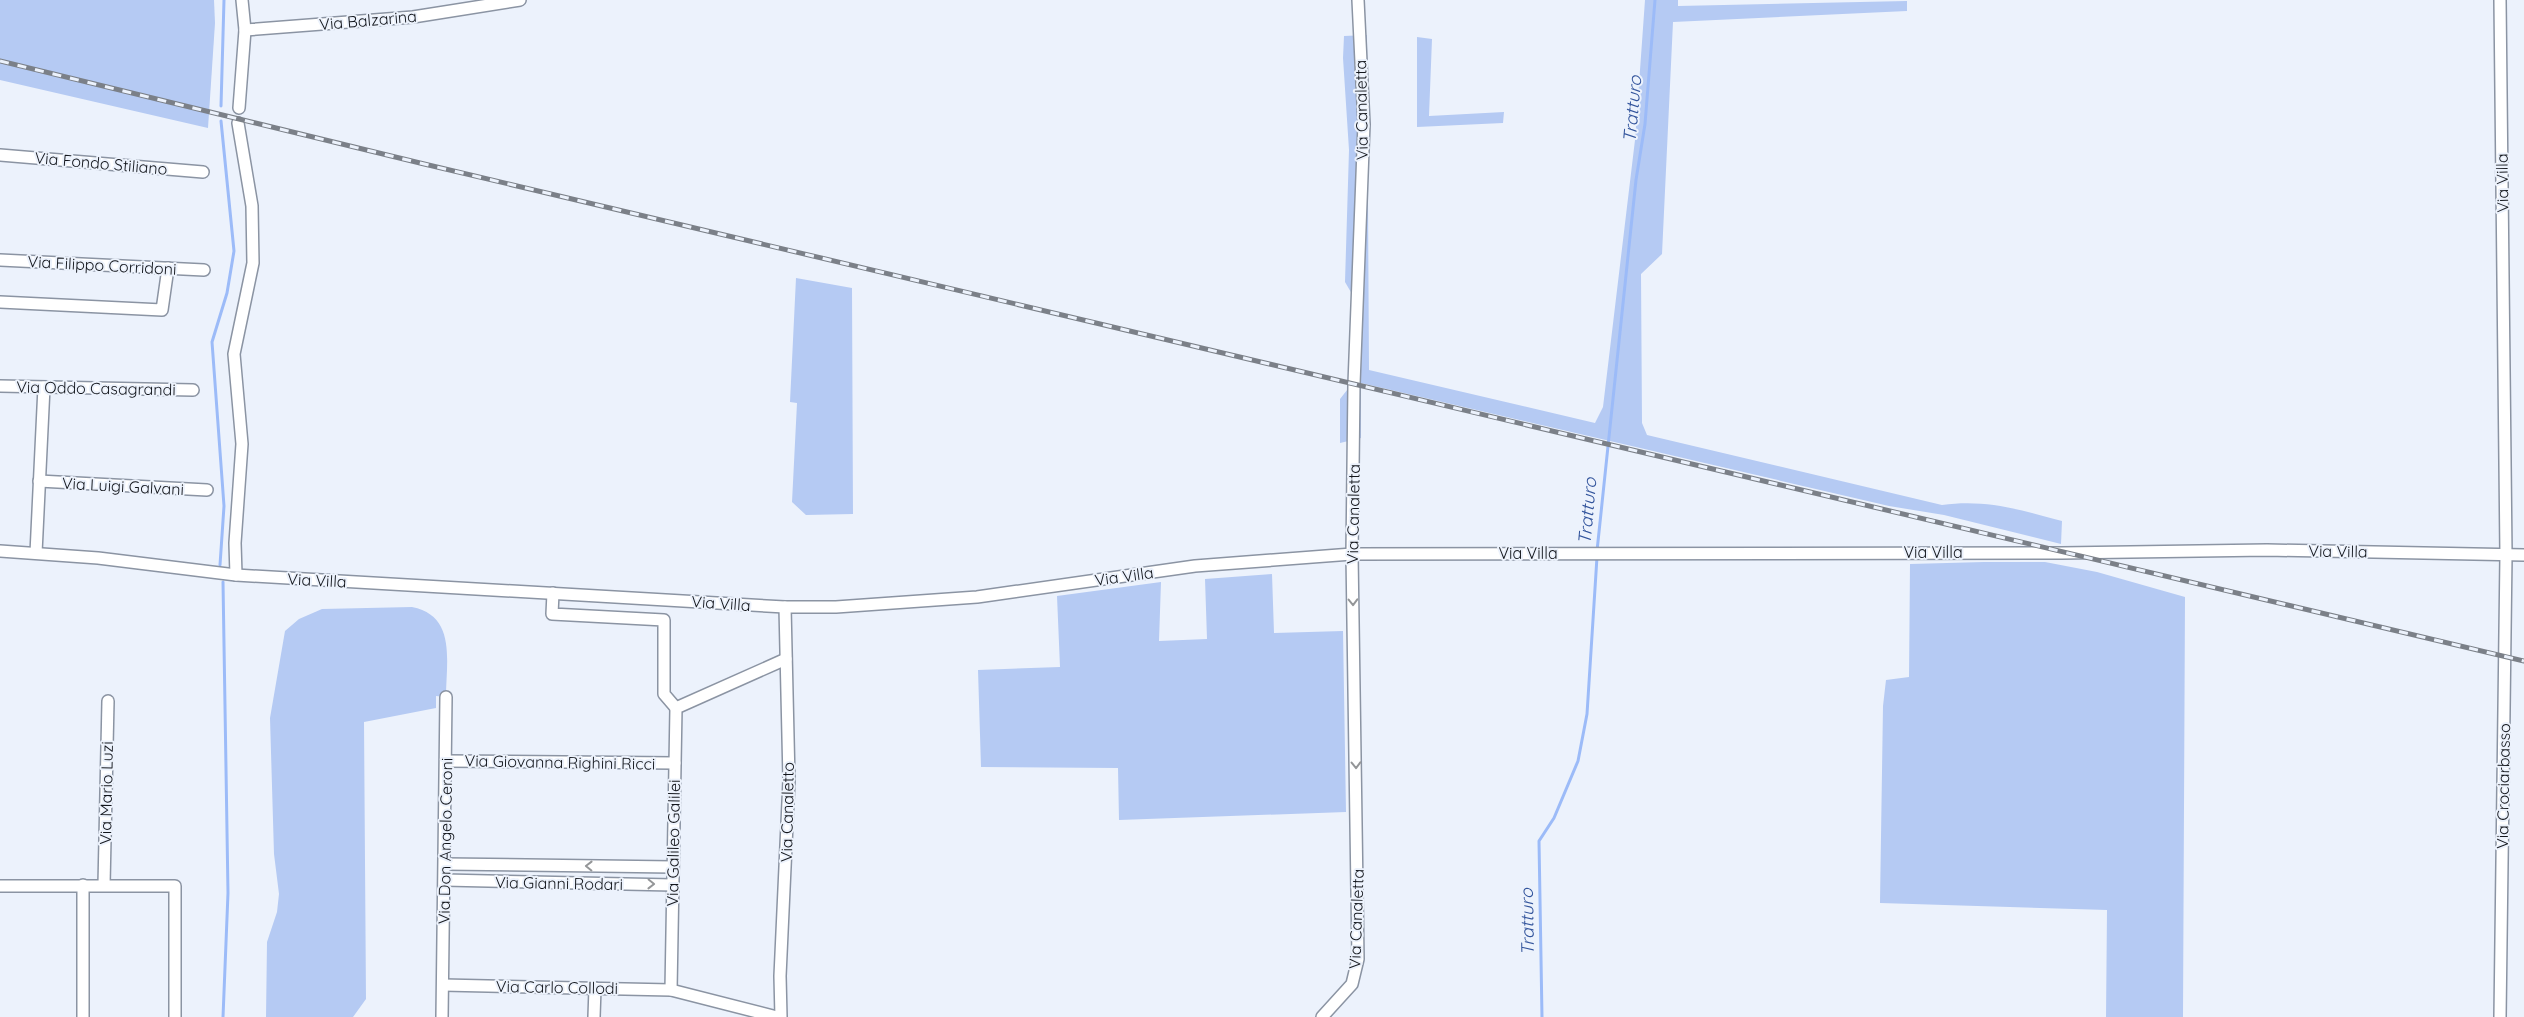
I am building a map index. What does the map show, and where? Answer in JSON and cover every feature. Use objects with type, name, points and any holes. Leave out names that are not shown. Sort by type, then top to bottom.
[{"type":"street","points":[[239,108],[245,30],[242,0]]},
{"type":"street","name":"Via Balzarina","points":[[245,30],[413,17],[520,0]]},
{"type":"street","name":"Via Canaletta","points":[[1322,1017],[1352,984],[1358,959],[1359,918],[1352,554],[1354,384],[1364,124],[1358,0]]},
{"type":"street","name":"Via Villa","points":[[0,551],[98,558],[236,575],[785,607],[836,607],[977,597],[1195,566],[1352,554],[2062,553],[2267,550],[2506,555],[2500,0]]},
{"type":"street","points":[[236,575],[235,543],[242,444],[234,354],[253,263],[252,206],[238,123]]},
{"type":"street","name":"Via Fondo Stiliano","points":[[0,155],[202,172]]},
{"type":"street","name":"Via Filippo Corridoni","points":[[0,260],[204,270]]},
{"type":"street","points":[[0,302],[162,310],[168,268]]},
{"type":"street","name":"Via Oddo Casagrandi","points":[[0,386],[193,390]]},
{"type":"street","name":"Via Luigi Galvani","points":[[36,554],[44,387]]},
{"type":"street","name":"Via Luigi Galvani","points":[[39,481],[206,490]]},
{"type":"street","points":[[2506,555],[2524,554]]},
{"type":"street","name":"Via Crociarbasso","points":[[2500,1017],[2506,555]]},
{"type":"street","points":[[553,593],[552,614],[664,620],[664,694],[676,708],[786,659]]},
{"type":"street","name":"Via Canaletto","points":[[781,1017],[780,976],[786,883],[789,780],[785,607]]},
{"type":"street","name":"Via Don Angelo Ceroni","points":[[442,1017],[446,864],[446,697]]},
{"type":"street","name":"Via Mario Luzi","points":[[104,885],[108,701]]},
{"type":"street","name":"Via Galileo Galilei","points":[[670,990],[676,708]]},
{"type":"street","name":"Via Giovanna Righini Ricci","points":[[446,760],[675,763]]},
{"type":"street","name":"Via Gianni Rodari","points":[[446,864],[673,867]]},
{"type":"street","name":"Via Gianni Rodari","points":[[445,880],[672,885]]},
{"type":"street","points":[[83,885],[83,1017]]},
{"type":"street","points":[[0,886],[175,886],[175,1017]]},
{"type":"street","name":"Via Carlo Collodi","points":[[443,985],[670,990]]},
{"type":"street","points":[[594,1017],[595,988]]},
{"type":"street","points":[[670,990],[777,1017]]},
{"type":"shaded area","points":[[0,0],[214,0],[215,23],[208,128],[0,80]]},
{"type":"shaded area","points":[[1645,0],[1678,0],[1678,6],[1907,1],[1907,11],[1673,22],[1662,254],[1641,274],[1642,423],[1647,435],[1942,505],[1974,503],[2032,513],[2062,521],[2061,544],[1944,515],[1889,506],[1361,383],[1361,438],[1340,443],[1340,399],[1351,385],[1352,294],[1345,282],[1349,150],[1343,58],[1344,36],[1367,35],[1369,370],[1595,423],[1603,407],[1635,140]]},
{"type":"shaded area","points":[[1417,37],[1432,39],[1429,116],[1504,112],[1503,123],[1417,127]]},
{"type":"shaded area","points":[[796,278],[852,288],[853,514],[806,515],[792,502],[797,403],[790,402]]},
{"type":"shaded area","points":[[2045,562],[2097,572],[2185,597],[2183,1017],[2106,1017],[2107,910],[1880,903],[1883,706],[1886,680],[1909,677],[1910,564]]},
{"type":"shaded area","points":[[1272,574],[1274,633],[1343,631],[1346,812],[1119,820],[1118,768],[981,767],[978,670],[1060,667],[1057,596],[1161,582],[1159,641],[1207,639],[1205,579]]},
{"type":"shaded area","points":[[412,607],[426,612],[436,620],[443,630],[447,656],[446,697],[436,696],[436,708],[364,722],[366,999],[353,1017],[266,1017],[267,942],[277,912],[279,894],[274,854],[270,718],[285,631],[299,619],[322,609]]},
{"type":"waterway","points":[[221,106],[224,0]]},
{"type":"waterway","name":"Tratturo","points":[[1597,551],[1636,180],[1645,124],[1655,0]]},
{"type":"waterway","points":[[220,565],[224,506],[212,342],[227,293],[234,251],[221,121]]},
{"type":"waterway","name":"Tratturo","points":[[1542,1017],[1539,841],[1554,818],[1578,761],[1587,714],[1597,557]]},
{"type":"waterway","points":[[223,582],[228,893],[223,1017]]},
{"type":"railway","points":[[0,61],[420,163],[2524,661]]}]
